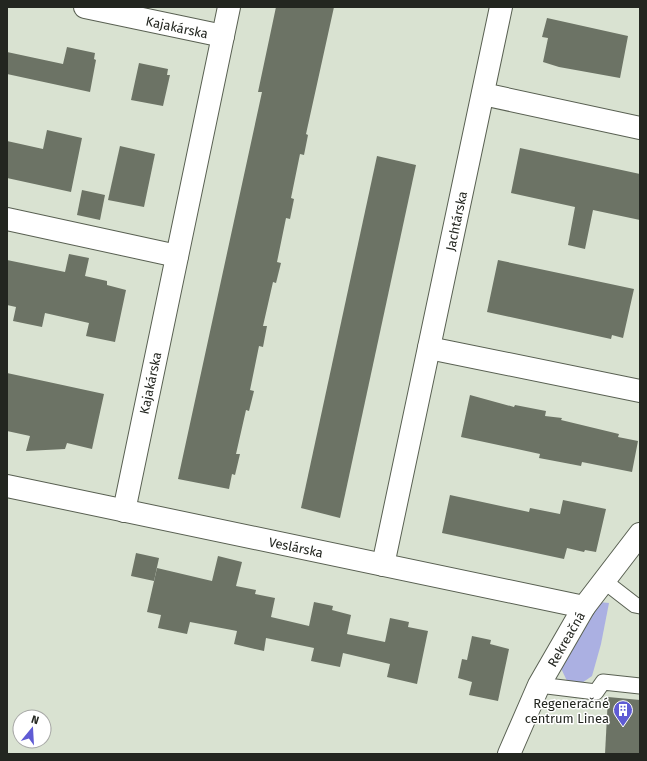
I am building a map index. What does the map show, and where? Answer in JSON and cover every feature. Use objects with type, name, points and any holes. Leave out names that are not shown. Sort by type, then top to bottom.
[{"type":"street","name":"Kajakárska","points":[[85,7],[223,36]]},
{"type":"street","name":"Kajakárska","points":[[124,511],[229,7]]},
{"type":"street","name":"Jachtárska","points":[[383,565],[502,7]]},
{"type":"street","points":[[483,94],[640,128]]},
{"type":"street","points":[[7,220],[177,256]]},
{"type":"street","points":[[429,348],[640,391]]},
{"type":"street","name":"Veslárska","points":[[7,486],[584,607]]},
{"type":"street","name":"Rekreačná","points":[[509,754],[539,685],[584,607],[640,534]]},
{"type":"lane","points":[[604,581],[635,605],[640,606]]},
{"type":"lane","points":[[539,685],[596,692],[604,682],[640,686]]},
{"type":"shaded area","points":[[599,602],[609,603],[601,644],[592,676],[579,685],[568,683],[558,662]]},
{"type":"building","points":[[276,7],[334,7],[306,134],[308,135],[304,155],[300,154],[291,198],[294,199],[290,219],[286,218],[277,262],[281,263],[276,283],[273,282],[263,326],[267,326],[263,347],[259,346],[250,390],[254,391],[249,411],[246,410],[236,454],[240,454],[235,475],[232,474],[229,489],[178,479],[262,92],[258,92]]},
{"type":"building","points":[[547,18],[628,36],[620,78],[559,67],[543,62],[548,38],[542,37]]},
{"type":"building","points":[[67,47],[95,53],[94,59],[96,60],[90,92],[7,74],[7,52],[63,64]]},
{"type":"building","points":[[139,63],[168,69],[167,75],[170,75],[163,106],[131,100]]},
{"type":"building","points":[[47,130],[82,138],[71,192],[7,178],[7,141],[43,149]]},
{"type":"building","points":[[120,146],[155,154],[144,207],[108,200]]},
{"type":"building","points":[[520,148],[640,174],[640,220],[593,210],[585,249],[568,245],[575,207],[511,193]]},
{"type":"building","points":[[377,156],[416,165],[340,518],[301,508]]},
{"type":"building","points":[[82,190],[105,195],[100,220],[77,215]]},
{"type":"building","points":[[69,254],[89,258],[85,276],[107,281],[107,285],[126,290],[115,342],[86,336],[89,323],[45,313],[42,327],[13,321],[16,307],[7,305],[7,260],[65,272]]},
{"type":"building","points":[[498,260],[634,289],[623,338],[612,335],[611,339],[487,312]]},
{"type":"building","points":[[7,373],[104,394],[92,449],[67,443],[65,449],[26,451],[30,436],[7,431]]},
{"type":"building","points":[[470,395],[514,407],[515,405],[546,411],[545,416],[562,418],[561,420],[619,434],[618,437],[638,441],[632,472],[582,462],[581,466],[539,458],[540,454],[461,437]]},
{"type":"building","points":[[450,495],[529,512],[530,508],[560,514],[563,500],[606,509],[596,552],[585,550],[584,552],[567,548],[564,559],[442,533]]},
{"type":"building","points":[[136,553],[159,558],[154,581],[131,576]]},
{"type":"building","points":[[218,556],[242,562],[236,586],[256,590],[255,594],[275,598],[271,617],[309,626],[314,602],[333,606],[332,610],[351,615],[347,634],[385,642],[390,618],[409,622],[408,627],[428,631],[417,684],[387,677],[390,664],[343,653],[340,667],[311,661],[314,648],[266,638],[264,651],[234,644],[237,631],[190,622],[187,634],[158,628],[161,615],[147,612],[157,568],[212,581]]},
{"type":"building","points":[[472,636],[491,640],[490,644],[509,649],[498,701],[469,695],[472,682],[458,678],[462,659],[467,660]]},
{"type":"building","name":"Regeneračné centrum Linea","points":[[608,697],[640,700],[640,754],[605,754]]},
{"type":"place","name":"Regeneračné centrum Linea","points":[[623,727]]}]
